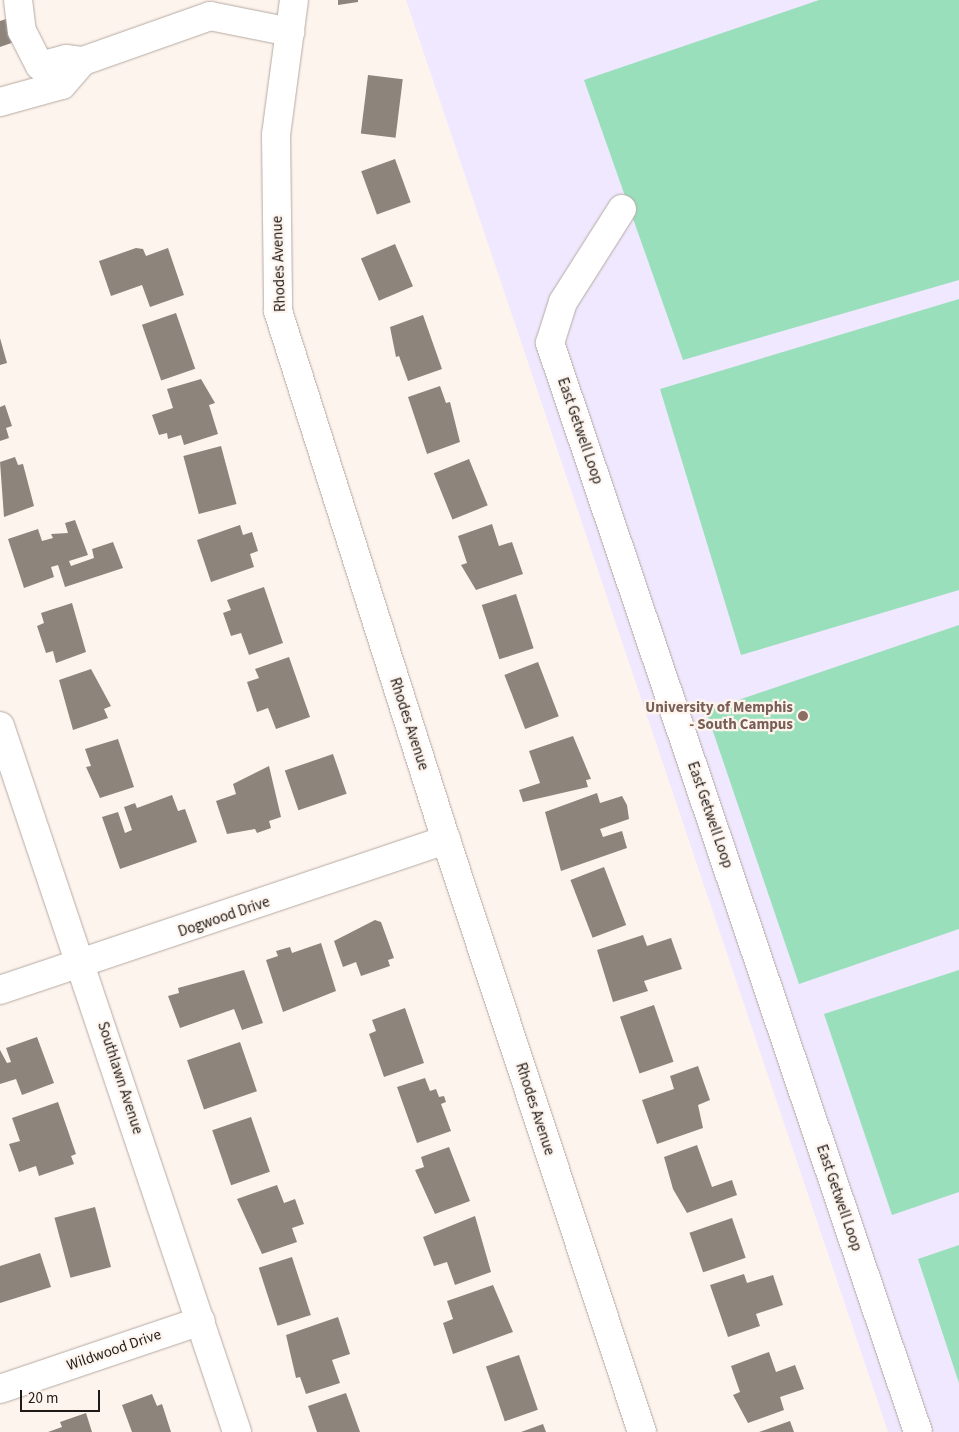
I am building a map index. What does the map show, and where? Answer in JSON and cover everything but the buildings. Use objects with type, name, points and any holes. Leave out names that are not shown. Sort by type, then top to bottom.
[{"type":"street","points":[[18,0],[22,31],[40,66],[66,58],[84,61]]},
{"type":"street","name":"Rhodes Avenue","points":[[294,0],[276,135],[278,311],[446,840],[642,1432]]},
{"type":"street","points":[[0,102],[62,85],[84,61],[212,8],[290,32]]},
{"type":"street","name":"East Getwell Loop","points":[[622,209],[563,302],[550,342],[918,1432]]},
{"type":"street","name":"Southlawn Avenue","points":[[0,726],[83,965],[237,1432]]},
{"type":"street","name":"Dogwood Drive","points":[[0,990],[83,965],[446,840]]},
{"type":"street","name":"Wildwood Drive","points":[[0,1389],[200,1321]]},
{"type":"shaded area","name":"University of Memphis - South Campus","points":[[406,0],[959,0],[959,1432],[888,1432]]},
{"type":"green space","points":[[819,0],[959,0],[959,280],[683,360],[584,80]]},
{"type":"green space","points":[[959,299],[959,590],[741,655],[660,389]]},
{"type":"green space","points":[[959,625],[959,929],[799,984],[706,711]]},
{"type":"green space","points":[[959,970],[959,1192],[892,1215],[824,1014]]},
{"type":"green space","points":[[959,1245],[959,1383],[918,1259]]},
{"type":"place","name":"University of Memphis - South Campus","points":[[803,716]]}]
